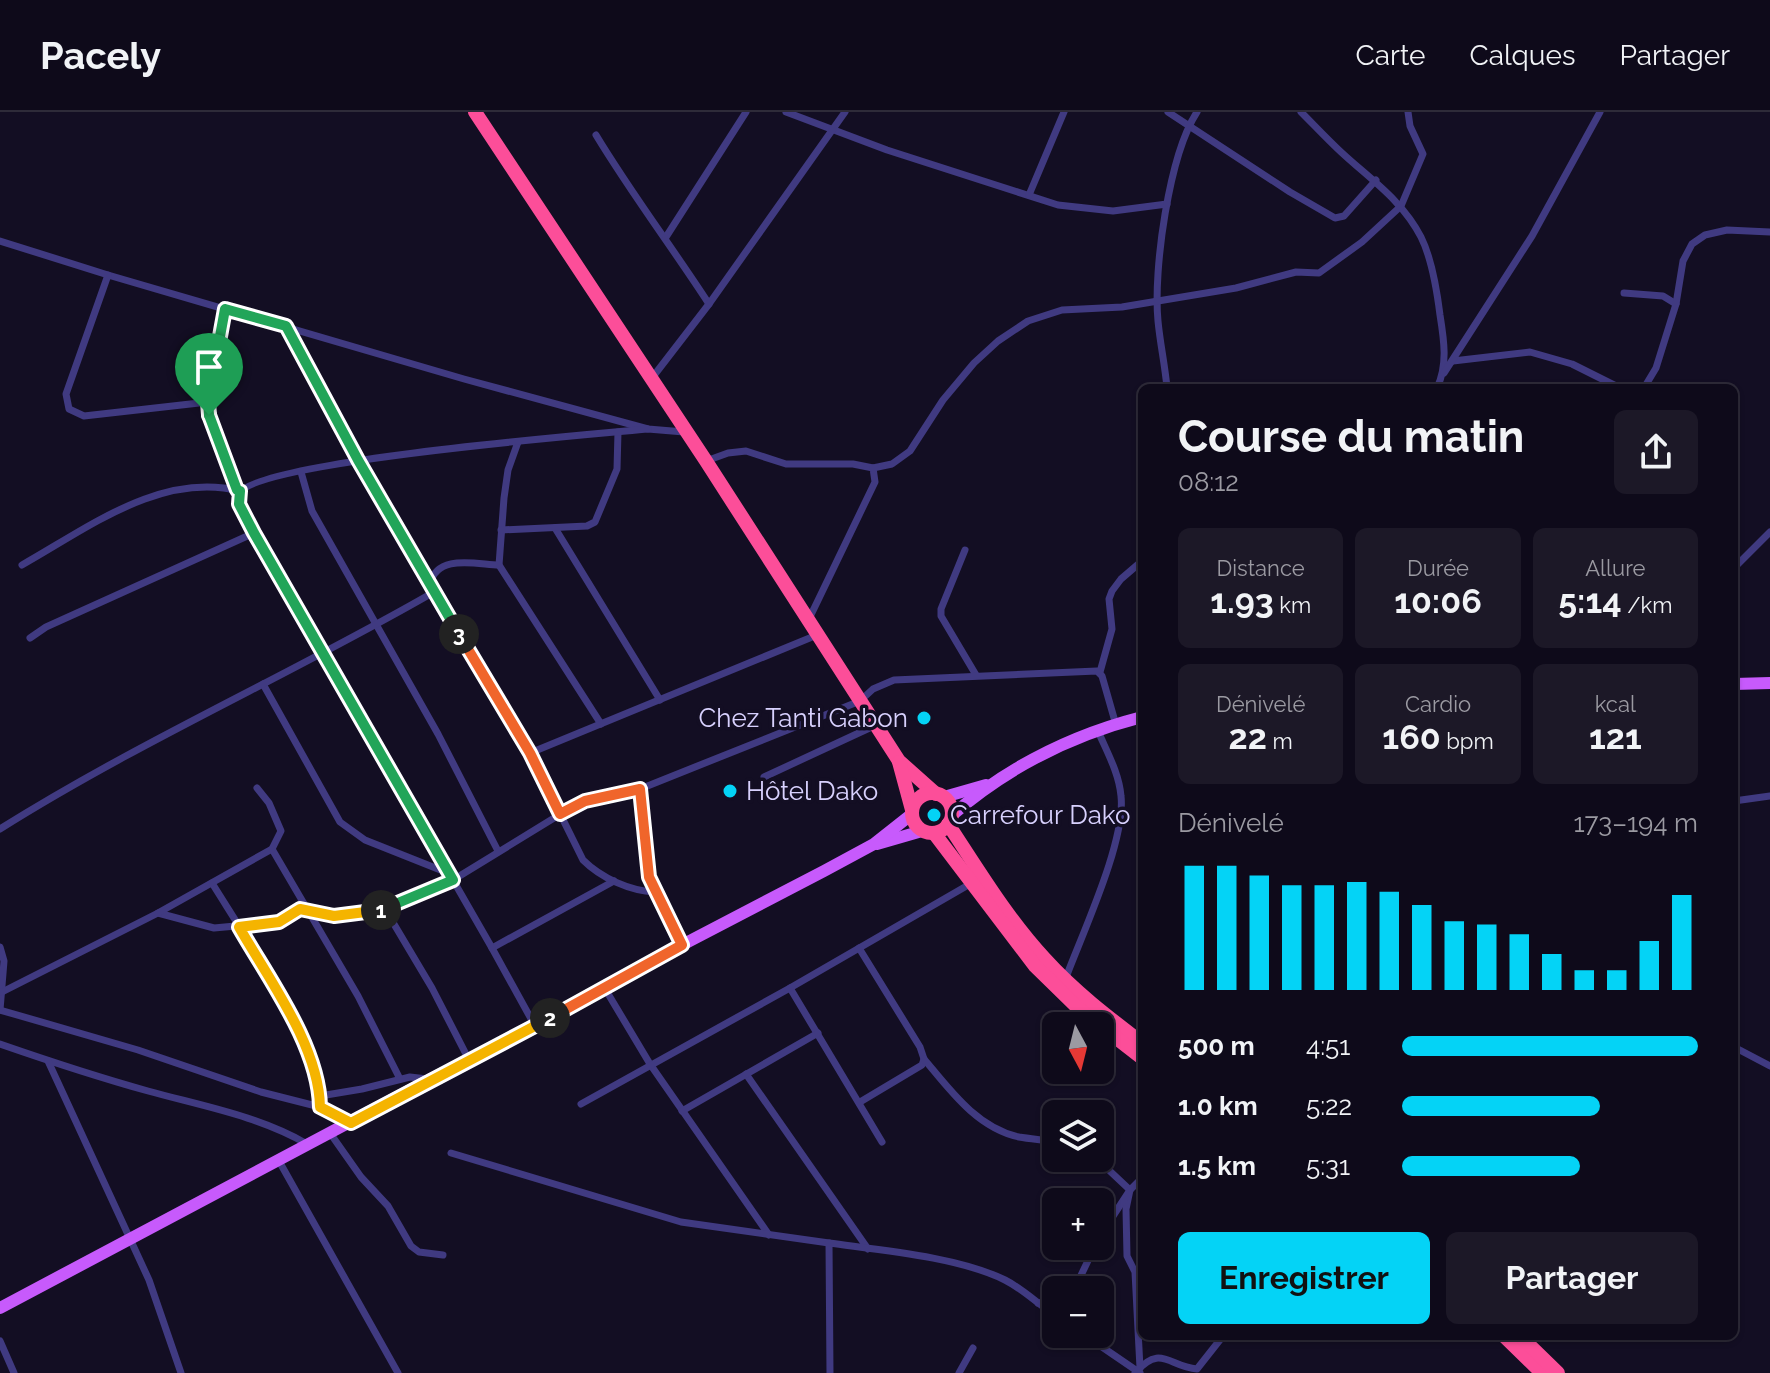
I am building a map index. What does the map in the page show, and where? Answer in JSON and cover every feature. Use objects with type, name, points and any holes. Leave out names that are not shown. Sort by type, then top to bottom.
[{"type":"highway","points":[[475,112],[706,461],[899,761],[951,807],[950,820],[1007,914],[1065,980],[1138,1040]]},
{"type":"highway","points":[[899,761],[914,823],[928,832],[1035,966],[1098,1025],[1138,1055]]},
{"type":"highway","points":[[912,812],[920,797],[940,796]]},
{"type":"highway","points":[[928,832],[950,820]]},
{"type":"highway","points":[[1508,1340],[1542,1373]]},
{"type":"highway","points":[[1525,1340],[1558,1373]]},
{"type":"main road","points":[[1738,684],[1770,683]]},
{"type":"main road","points":[[950,820],[989,784],[1036,757],[1138,718]]},
{"type":"main road","points":[[940,796],[989,784]]},
{"type":"main road","points":[[0,1308],[874,844],[912,812]]},
{"type":"main road","points":[[874,844],[928,832]]},
{"type":"street","points":[[666,237],[746,112]]},
{"type":"street","points":[[786,112],[887,150],[1058,205],[1113,211],[1167,204]]},
{"type":"street","points":[[651,380],[709,304],[845,112]]},
{"type":"street","points":[[1029,195],[1064,112]]},
{"type":"street","points":[[1168,112],[1335,218],[1344,216],[1376,180]]},
{"type":"street","points":[[1167,384],[1157,300],[1160,248],[1167,204],[1188,126],[1197,112]]},
{"type":"street","points":[[1301,112],[1401,206],[1421,237],[1440,310],[1444,373]]},
{"type":"street","points":[[706,461],[728,453],[746,451],[786,464],[853,464],[873,468],[892,464],[910,451],[943,400],[974,363],[998,341],[1028,321],[1062,310],[1122,307],[1236,288],[1296,272],[1319,273],[1362,242],[1401,206],[1423,154],[1410,126],[1408,112]]},
{"type":"street","points":[[1439,384],[1532,236],[1600,112]]},
{"type":"street","points":[[596,135],[709,304]]},
{"type":"street","points":[[1646,384],[1656,368],[1676,304],[1683,261],[1692,244],[1705,235],[1727,230],[1770,232]]},
{"type":"street","points":[[0,241],[225,309],[648,429]]},
{"type":"street","points":[[108,275],[66,394],[69,409],[84,416],[208,402]]},
{"type":"street","points":[[1624,293],[1654,294],[1676,304]]},
{"type":"street","points":[[225,309],[208,402],[212,428],[239,491],[239,504],[535,1026]]},
{"type":"street","points":[[286,326],[358,460],[530,753],[583,860],[592,869],[614,881],[655,892]]},
{"type":"street","points":[[1453,361],[1530,352],[1572,364],[1612,384]]},
{"type":"street","points":[[22,565],[116,511],[156,494],[205,485],[239,491],[263,481],[358,460],[648,429],[686,432]]},
{"type":"street","points":[[501,530],[587,526],[595,522],[617,469],[618,432]]},
{"type":"street","points":[[518,442],[508,470],[499,565],[601,724]]},
{"type":"street","points":[[808,621],[875,482],[873,468]]},
{"type":"street","points":[[301,472],[312,511],[498,851]]},
{"type":"street","points":[[555,528],[660,700]]},
{"type":"street","points":[[1738,564],[1770,532]]},
{"type":"street","points":[[30,638],[46,627],[254,533]]},
{"type":"street","points":[[965,550],[941,616],[976,675]]},
{"type":"street","points":[[1116,725],[1100,672],[1112,629],[1109,599],[1121,579],[1138,564]]},
{"type":"street","points":[[432,588],[433,574],[440,566],[499,565]]},
{"type":"street","points":[[0,829],[91,775],[377,625],[432,588]]},
{"type":"street","points":[[530,753],[817,635]]},
{"type":"street","points":[[158,913],[206,928],[279,922],[300,909],[334,916],[385,909],[450,877],[585,801],[640,789],[860,701],[873,689],[894,680],[1100,672]]},
{"type":"street","points":[[263,684],[340,822],[365,840],[450,877]]},
{"type":"street","points":[[764,777],[876,725]]},
{"type":"street","points":[[1065,980],[1103,882],[1122,809],[1120,786],[1098,731]]},
{"type":"street","points":[[2,992],[158,913],[272,849],[281,831],[269,803],[257,788]]},
{"type":"street","points":[[640,789],[647,866],[655,892],[682,945]]},
{"type":"street","points":[[1738,800],[1770,796]]},
{"type":"street","points":[[272,849],[379,1036],[400,1079]]},
{"type":"street","points":[[492,948],[614,881]]},
{"type":"street","points":[[212,883],[305,1046],[320,1096],[320,1107]]},
{"type":"street","points":[[581,1104],[970,884]]},
{"type":"street","points":[[385,909],[432,988],[469,1060]]},
{"type":"street","points":[[0,947],[4,961],[0,1010],[102,1039],[261,1092],[320,1107],[351,1123]]},
{"type":"street","points":[[859,948],[920,1047],[924,1059],[959,1100],[988,1125],[1016,1136],[1042,1140]]},
{"type":"street","points":[[604,987],[650,1064],[769,1235]]},
{"type":"street","points":[[790,988],[882,1142]]},
{"type":"street","points":[[682,1111],[818,1033]]},
{"type":"street","points":[[0,1044],[48,1061],[246,1117],[288,1133],[309,1145]]},
{"type":"street","points":[[1738,1049],[1770,1066]]},
{"type":"street","points":[[860,1102],[922,1065],[924,1059]]},
{"type":"street","points":[[48,1061],[149,1280],[181,1373]]},
{"type":"street","points":[[746,1074],[868,1249]]},
{"type":"street","points":[[320,1096],[400,1079],[417,1077],[429,1080]]},
{"type":"street","points":[[330,1133],[361,1177],[388,1206],[415,1250],[443,1255]]},
{"type":"street","points":[[451,1153],[681,1222],[945,1261],[1006,1280],[1042,1306]]},
{"type":"street","points":[[279,1161],[398,1373]]},
{"type":"street","points":[[1111,1172],[1130,1190]]},
{"type":"street","points":[[1114,1215],[1138,1182]]},
{"type":"street","points":[[1130,1190],[1126,1209],[1127,1256],[1135,1272],[1138,1371]]},
{"type":"street","points":[[829,1243],[830,1373]]},
{"type":"street","points":[[1037,1303],[1042,1302]]},
{"type":"street","points":[[1138,1371],[1148,1360],[1168,1358],[1190,1369],[1197,1369],[1220,1340]]},
{"type":"street","points":[[0,1341],[14,1373]]},
{"type":"street","points":[[959,1373],[973,1348]]},
{"type":"street","points":[[1104,1348],[1138,1371]]},
{"type":"place","name":"Chez Tanti Gabon","points":[[924,718]]},
{"type":"place","name":"Hôtel Dako","points":[[730,791]]},
{"type":"place","name":"Carrefour Dako","points":[[934,815]]},
{"type":"route","points":[[225,309],[286,326],[358,460],[530,753],[560,814],[585,801],[640,789],[649,877],[682,945],[351,1123],[341,1115],[320,1107],[319,1090],[305,1046],[239,927],[286,920],[300,909],[334,916],[385,909],[453,880],[254,533],[239,504],[240,491],[237,490],[209,415],[208,402],[225,309]]}]
